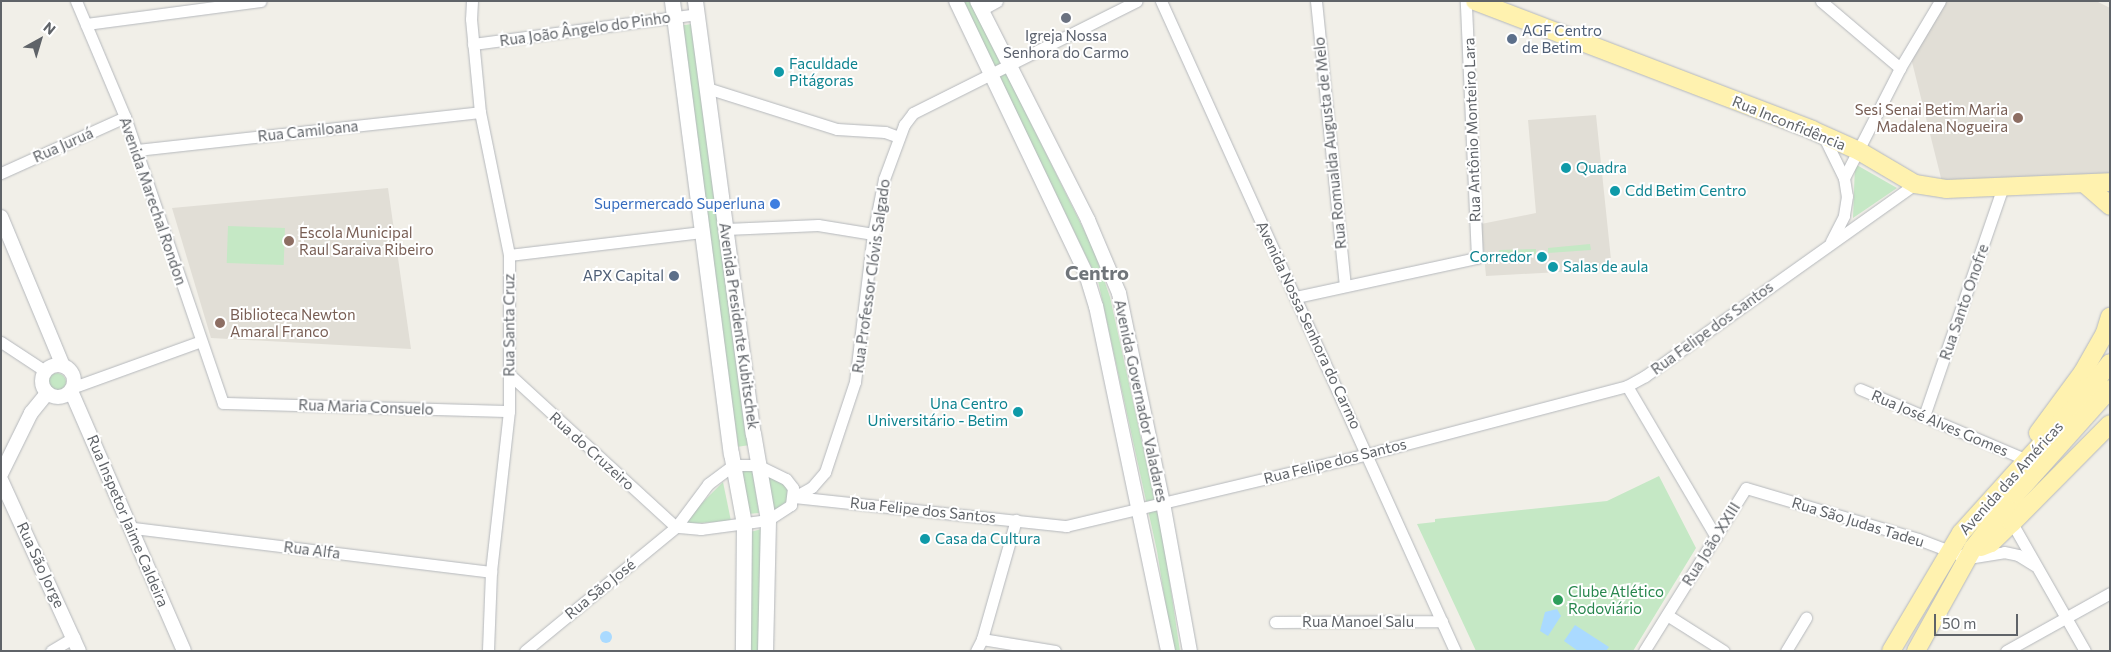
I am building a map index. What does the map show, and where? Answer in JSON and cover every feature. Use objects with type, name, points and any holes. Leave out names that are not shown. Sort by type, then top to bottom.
[{"type":"main road","name":"Avenida Presidente Kubitschek","points":[[672,1],[733,465],[744,524],[744,651]]},
{"type":"main road","name":"Rua Inconfidência","points":[[1475,1],[1823,135],[1859,151],[1915,184],[1946,189],[2110,182]]},
{"type":"main road","name":"Avenida Presidente Kubitschek","points":[[696,8],[757,464],[768,520],[765,651]]},
{"type":"main road","points":[[2085,184],[2110,206]]},
{"type":"main road","points":[[1984,507],[2083,372],[2105,333],[2110,317]]},
{"type":"main road","name":"Avenida das Américas","points":[[1895,643],[1961,533],[2075,407],[2110,363]]},
{"type":"main road","name":"Avenida das Américas","points":[[1917,648],[1970,553],[2016,494],[2110,389]]},
{"type":"main road","name":"Avenida das Américas","points":[[1970,553],[1991,543],[2012,524],[2110,424]]},
{"type":"main road","points":[[1895,643],[1917,648]]},
{"type":"street","name":"Avenida Marechal Rondon","points":[[76,1],[125,117],[224,403]]},
{"type":"street","points":[[86,24],[260,1]]},
{"type":"street","name":"Rua Santa Cruz","points":[[472,1],[473,44],[480,112],[509,255],[509,411],[491,572],[488,651]]},
{"type":"street","name":"Avenida Governador Valadares","points":[[956,1],[1086,274],[1096,306],[1168,651]]},
{"type":"street","points":[[979,6],[997,1]]},
{"type":"street","name":"Rua Professor Clóvis Salgado","points":[[768,520],[785,511],[794,497],[812,487],[825,472],[855,382],[874,234],[884,180],[899,137],[913,113],[1137,1]]},
{"type":"street","name":"Avenida Nossa Senhora do Carmo","points":[[1160,1],[1368,454],[1455,651]]},
{"type":"street","name":"Rua Romualda Augusta de Melo","points":[[1316,1],[1345,286]]},
{"type":"street","name":"Rua Antônio Monteiro Lara","points":[[1345,286],[1477,258],[1466,1]]},
{"type":"street","points":[[1821,1],[1900,68]]},
{"type":"street","points":[[1844,178],[1900,68],[1940,1]]},
{"type":"street","name":"Avenida Governador Valadares","points":[[979,6],[1007,66],[1088,220],[1119,292],[1163,503],[1190,651]]},
{"type":"street","name":"Rua João Ângelo do Pinho","points":[[473,44],[674,17],[696,8]]},
{"type":"street","points":[[707,88],[837,129],[885,132],[899,137]]},
{"type":"street","name":"Rua Camiloana","points":[[137,150],[480,112]]},
{"type":"street","name":"Rua Juruá","points":[[1,172],[125,117]]},
{"type":"street","name":"Rua Felipe dos Santos","points":[[1823,135],[1844,178],[1847,196],[1844,216],[1830,244]]},
{"type":"street","name":"Rua Felipe dos Santos","points":[[794,497],[1066,526],[1368,454],[1626,386],[1645,376],[1915,184]]},
{"type":"street","name":"Rua Santo Onofre","points":[[1924,416],[2003,187]]},
{"type":"street","points":[[1,217],[63,366],[74,376],[73,389]]},
{"type":"street","points":[[726,230],[818,225],[874,234]]},
{"type":"street","points":[[509,255],[702,232]]},
{"type":"street","points":[[1296,297],[1345,286]]},
{"type":"street","points":[[63,366],[54,366],[46,371],[42,384],[46,393],[62,398],[73,389],[201,341]]},
{"type":"street","points":[[1,342],[46,371]]},
{"type":"street","name":"Rua do Cruzeiro","points":[[509,374],[676,527]]},
{"type":"street","points":[[1626,386],[1716,537]]},
{"type":"street","name":"Rua Inspetor Jaime Caldeira","points":[[73,389],[184,651]]},
{"type":"street","name":"Rua José Alves Gomes","points":[[1860,389],[2020,458]]},
{"type":"street","points":[[1,474],[31,413],[46,393]]},
{"type":"street","name":"Rua Maria Consuelo","points":[[224,403],[509,411]]},
{"type":"street","points":[[733,465],[757,464],[786,479],[793,488],[794,497]]},
{"type":"street","name":"Rua São José","points":[[525,651],[676,527],[708,484],[733,465]]},
{"type":"street","name":"Rua São Jorge","points":[[1,480],[79,651]]},
{"type":"street","name":"Rua João XXIII","points":[[1644,651],[1746,488]]},
{"type":"street","name":"Rua São Judas Tadeu","points":[[1746,488],[1950,551],[1970,553]]},
{"type":"street","points":[[676,527],[701,529],[768,520]]},
{"type":"street","points":[[976,651],[982,639],[1016,520]]},
{"type":"street","points":[[2012,524],[2085,651]]},
{"type":"street","name":"Rua Alfa","points":[[133,528],[491,572]]},
{"type":"street","points":[[1970,553],[2004,552],[2018,555],[2034,565]]},
{"type":"street","points":[[2006,651],[2110,594]]},
{"type":"street","points":[[1667,615],[1724,651]]},
{"type":"street","points":[[1786,651],[1806,618]]},
{"type":"street","name":"Rua Manoel Salu","points":[[1275,622],[1442,621]]},
{"type":"street","points":[[51,651],[74,637]]},
{"type":"street","points":[[982,639],[1055,651]]},
{"type":"shaded area","name":"Sesi Senai Betim Maria Madalena Nogueira","points":[[1945,1],[2096,1],[2110,8],[2110,179],[1942,182],[1911,58]]},
{"type":"shaded area","points":[[1596,115],[1612,269],[1486,276],[1481,224],[1536,213],[1528,120]]},
{"type":"shaded area","name":"Escola Municipal Raul Saraiva Ribeiro","points":[[388,188],[411,349],[211,338],[172,208]]},
{"type":"green space","points":[[963,1],[970,1],[1093,248],[1110,297],[1164,543],[1180,651],[1173,651],[1157,551],[1098,281]]},
{"type":"green space","points":[[692,24],[751,445],[738,447],[679,26]]},
{"type":"green space","points":[[1855,164],[1897,188],[1853,218]]},
{"type":"green space","points":[[228,226],[285,228],[284,265],[227,263]]},
{"type":"green space","points":[[1590,244],[1591,250],[1548,253],[1548,248]]},
{"type":"green space","points":[[1536,249],[1536,254],[1499,256],[1499,250]]},
{"type":"green space","points":[[53,373],[61,373],[66,378],[64,389],[53,391],[48,386],[48,378]]},
{"type":"green space","points":[[752,468],[759,513],[747,514],[738,471]]},
{"type":"green space","points":[[765,472],[789,489],[789,500],[770,514]]},
{"type":"green space","name":"Clube Atlético Rodoviário","points":[[1659,476],[1696,548],[1633,651],[1476,651],[1417,524],[1435,522],[1435,519],[1607,501]]},
{"type":"green space","points":[[723,482],[731,521],[683,524],[691,514]]},
{"type":"green space","points":[[762,529],[760,651],[750,651],[750,532]]},
{"type":"water","points":[[1557,609],[1561,616],[1548,636],[1540,631],[1545,612]]},
{"type":"water","points":[[1575,625],[1609,647],[1606,651],[1578,651],[1564,641]]},
{"type":"water","points":[[608,631],[611,632],[611,642],[604,643],[601,642],[600,635],[601,632]]},
{"type":"place","name":"Igreja Nossa Senhora do Carmo","points":[[1066,18]]},
{"type":"place","name":"AGF Centro de Betim","points":[[1512,39]]},
{"type":"place","name":"Faculdade Pitágoras","points":[[779,72]]},
{"type":"place","name":"Sesi Senai Betim Maria Madalena Nogueira","points":[[2018,118]]},
{"type":"place","name":"Quadra","points":[[1566,168]]},
{"type":"place","name":"Cdd Betim Centro","points":[[1615,191]]},
{"type":"place","name":"Supermercado Superluna","points":[[775,204]]},
{"type":"place","name":"Escola Municipal Raul Saraiva Ribeiro","points":[[289,241]]},
{"type":"place","name":"Corredor","points":[[1542,257]]},
{"type":"place","name":"Salas de aula","points":[[1553,267]]},
{"type":"place","name":"APX Capital","points":[[674,276]]},
{"type":"place","name":"Biblioteca Newton Amaral Franco","points":[[220,323]]},
{"type":"place","name":"Una Centro Universitário - Betim","points":[[1018,412]]},
{"type":"place","name":"Casa da Cultura","points":[[925,539]]},
{"type":"place","name":"Clube Atlético Rodoviário","points":[[1558,600]]},
{"type":"district","name":"Centro","points":[[1097,272]]}]
